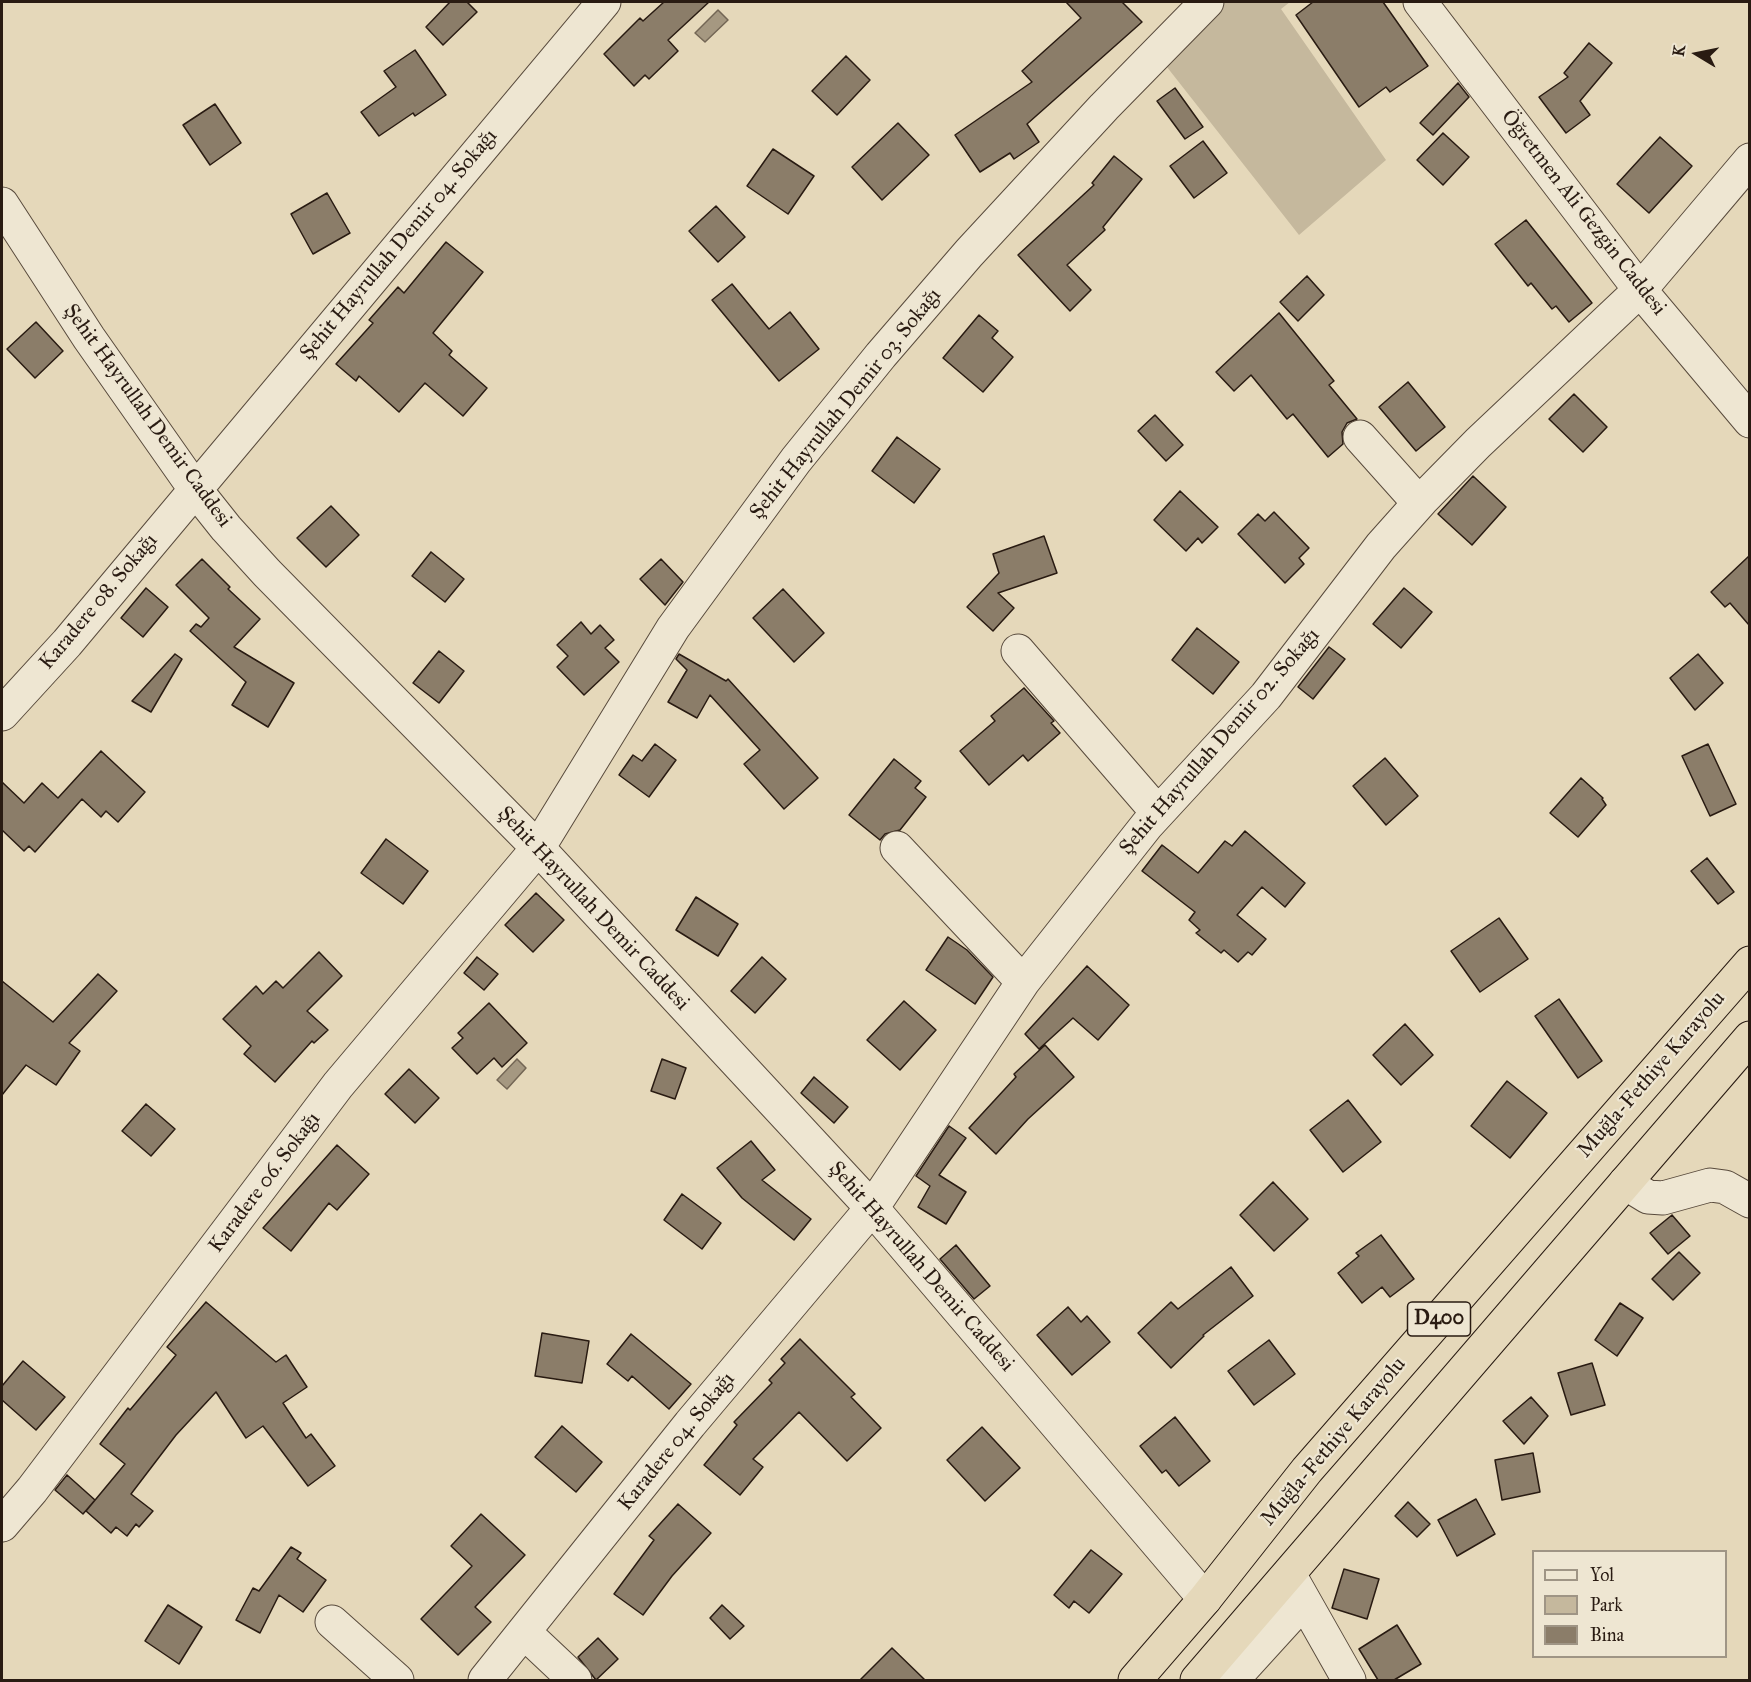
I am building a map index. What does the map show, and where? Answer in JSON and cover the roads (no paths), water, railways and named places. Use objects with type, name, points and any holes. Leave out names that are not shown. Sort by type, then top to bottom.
[{"type":"highway","name":"Muğla-Fethiye Karayolu","points":[[1135,1680],[1205,1599],[1307,1470],[1749,963]]},
{"type":"highway","name":"D400","points":[[1197,1680],[1297,1588],[1624,1183],[1749,1038]]},
{"type":"street","name":"Şehit Hayrullah Demir 03. Sokağı","points":[[538,848],[673,628],[796,460],[881,355],[969,253],[1104,107],[1207,2]]},
{"type":"street","name":"Öğretmen Ali Gezgin Caddesi","points":[[1420,2],[1640,290],[1749,421]]},
{"type":"street","name":"Şehit Hayrullah Demir 04. Sokağı","points":[[195,489],[588,7]]},
{"type":"street","name":"Şehit Hayrullah Demir 02. Sokağı","points":[[872,1208],[1023,982],[1153,819],[1266,696],[1381,546],[1478,442],[1640,290],[1749,160]]},
{"type":"street","name":"Şehit Hayrullah Demir Caddesi","points":[[2,204],[89,338],[195,489],[267,573],[538,848],[872,1208],[1205,1599]]},
{"type":"street","points":[[1360,437],[1419,503]]},
{"type":"street","name":"Karadere 08. Sokağı","points":[[2,714],[67,643],[195,489]]},
{"type":"street","points":[[1018,651],[1153,819]]},
{"type":"street","points":[[1065,738],[1153,819]]},
{"type":"street","name":"Karadere 06. Sokağı","points":[[2,1525],[39,1480],[338,1085],[538,848]]},
{"type":"street","points":[[897,848],[1023,982]]},
{"type":"street","points":[[1624,1183],[1648,1197],[1663,1198],[1710,1185],[1725,1187],[1749,1201]]},
{"type":"street","name":"Karadere 04. Sokağı","points":[[485,1680],[690,1424],[872,1208]]},
{"type":"street","points":[[1232,1680],[1297,1588],[1349,1680]]},
{"type":"street","points":[[332,1622],[397,1680]]},
{"type":"street","points":[[524,1632],[575,1680]]}]
